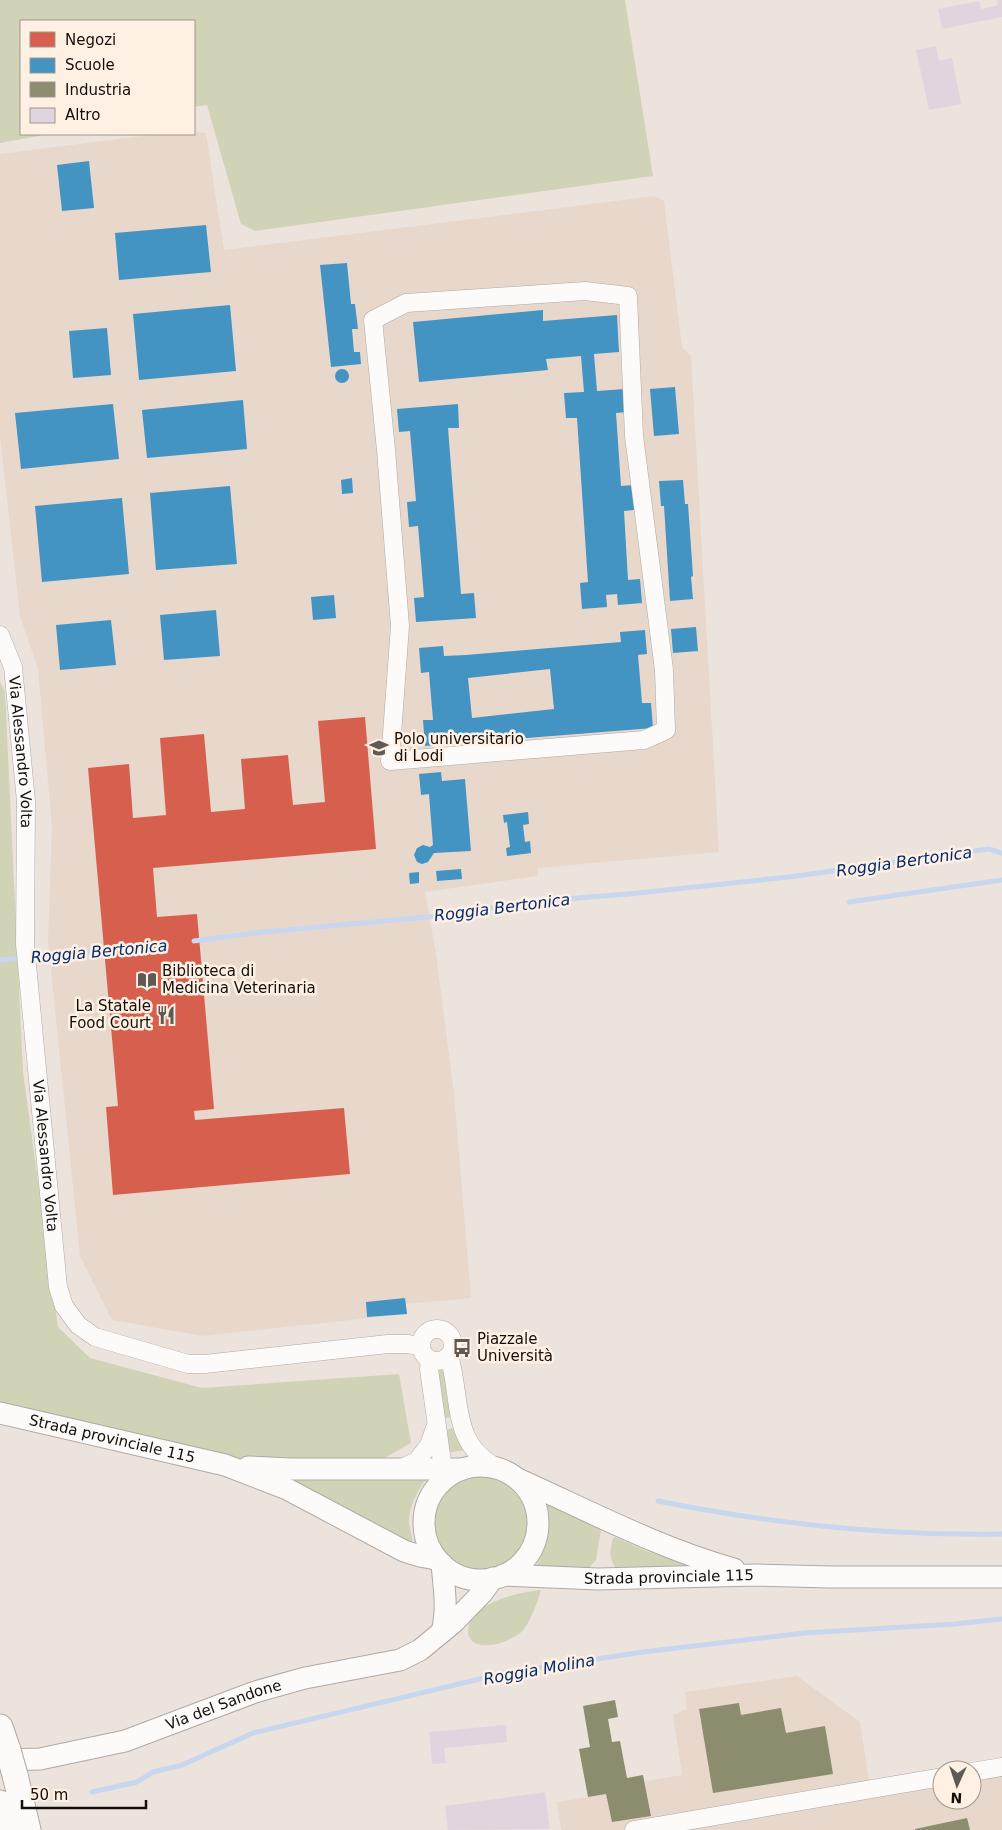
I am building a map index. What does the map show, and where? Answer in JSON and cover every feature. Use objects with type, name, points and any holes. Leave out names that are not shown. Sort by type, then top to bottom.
[{"type":"highway","points":[[6,1753],[28,1830]]},
{"type":"highway","points":[[0,1804],[7,1830]]},
{"type":"main road","name":"Strada provinciale 115","points":[[0,1413],[225,1465],[287,1489],[404,1551],[439,1561]]},
{"type":"main road","name":"Strada provinciale 115","points":[[225,1465],[291,1469],[402,1468],[448,1475]]},
{"type":"main road","points":[[481,1466],[508,1473],[529,1493],[537,1511],[537,1531],[531,1550],[519,1565],[498,1577],[485,1580],[466,1578],[450,1571],[439,1561],[427,1543],[424,1525],[426,1507],[434,1490],[448,1475],[481,1466]]},
{"type":"main road","name":"Strada provinciale 115","points":[[508,1473],[657,1542],[705,1560],[756,1574]]},
{"type":"main road","points":[[439,1561],[446,1605],[442,1632]]},
{"type":"main road","points":[[756,1574],[831,1577],[1002,1577]]},
{"type":"main road","name":"Strada provinciale 115","points":[[498,1577],[598,1579],[756,1574]]},
{"type":"main road","name":"Via del Sandone","points":[[6,1753],[40,1759],[125,1741],[255,1692],[305,1678],[400,1660],[420,1650],[442,1632],[498,1577]]},
{"type":"street","points":[[584,291],[628,296],[634,436],[664,670],[666,730],[644,740],[390,760],[400,626],[386,450],[373,320],[406,303],[584,291]]},
{"type":"street","name":"Via Alessandro Volta","points":[[0,635],[14,667],[26,801],[25,944],[58,1287],[64,1306],[78,1325],[95,1337],[188,1364],[205,1364],[388,1344],[407,1344],[425,1353]]},
{"type":"street","points":[[448,1475],[436,1425],[429,1369],[421,1339],[429,1330],[436,1328],[443,1329],[451,1337],[453,1344],[449,1356],[464,1433],[470,1446],[485,1462],[508,1473]]},
{"type":"street","points":[[425,1353],[438,1361],[444,1360],[449,1356]]},
{"type":"street","points":[[402,1468],[417,1461],[423,1454],[434,1436],[436,1425]]},
{"type":"street","points":[[982,1770],[1002,1767]]},
{"type":"street","points":[[634,1830],[932,1779]]},
{"type":"shaded area","name":"Polo universitario di Lodi","points":[[195,132],[206,133],[224,250],[655,196],[664,201],[682,347],[691,356],[719,852],[538,868],[538,876],[425,892],[436,954],[454,1093],[471,1298],[406,1304],[407,1314],[202,1336],[112,1320],[80,1256],[48,940],[52,827],[38,669],[20,616],[0,436],[0,154],[150,135],[195,135]]},
{"type":"shaded area","points":[[797,1676],[860,1722],[869,1780],[932,1769],[932,1810],[982,1810],[982,1760],[1002,1757],[1002,1830],[561,1830],[557,1802],[606,1794],[604,1782],[643,1775],[645,1781],[682,1775],[673,1715],[687,1709],[685,1692]]},
{"type":"green space","points":[[0,0],[625,0],[653,176],[255,231],[241,224],[207,105],[195,107],[195,20],[20,20],[20,135],[44,135],[0,143]]},
{"type":"green space","points":[[0,682],[5,692],[23,1072],[58,1327],[90,1358],[202,1388],[399,1374],[411,1443],[383,1459],[223,1458],[0,1404]]},
{"type":"green space","points":[[438,1366],[444,1367],[451,1417],[443,1418]]},
{"type":"green space","points":[[455,1428],[464,1450],[447,1453],[444,1430]]},
{"type":"green space","points":[[480,1477],[498,1480],[513,1491],[524,1506],[527,1524],[524,1542],[513,1557],[498,1568],[480,1571],[462,1568],[447,1557],[436,1542],[433,1524],[436,1506],[447,1491],[462,1480]]},
{"type":"green space","points":[[291,1478],[426,1479],[410,1511],[409,1523],[413,1543],[290,1482]]},
{"type":"green space","points":[[549,1505],[601,1530],[596,1560],[588,1569],[534,1569],[542,1555],[547,1540],[548,1516],[546,1508]]},
{"type":"green space","points":[[615,1537],[646,1551],[699,1568],[616,1568],[610,1553],[613,1538]]},
{"type":"green space","points":[[541,1590],[532,1615],[520,1633],[507,1641],[491,1645],[477,1644],[470,1639],[468,1631],[471,1621],[486,1606],[508,1596]]},
{"type":"building: Negozi","points":[[365,717],[376,849],[153,868],[157,917],[197,914],[214,1109],[194,1111],[195,1120],[344,1108],[350,1174],[113,1195],[106,1107],[118,1106],[88,768],[129,764],[133,818],[166,815],[160,738],[204,734],[211,812],[245,809],[241,759],[288,755],[293,805],[325,802],[318,721]]},
{"type":"building: Scuole","points":[[89,161],[94,208],[62,211],[57,165]]},
{"type":"building: Scuole","points":[[206,225],[211,272],[119,280],[115,233]]},
{"type":"building: Scuole","points":[[347,263],[351,304],[355,304],[358,329],[352,329],[354,352],[360,352],[361,364],[331,367],[320,265]]},
{"type":"building: Scuole","points":[[230,305],[236,371],[139,380],[133,314]]},
{"type":"building: Scuole","points":[[543,310],[543,321],[617,315],[619,352],[594,354],[597,391],[625,389],[627,412],[616,413],[621,486],[633,485],[634,510],[624,511],[628,580],[640,579],[642,603],[618,605],[617,594],[606,595],[607,607],[582,609],[580,583],[588,582],[577,418],[566,418],[564,393],[584,392],[581,356],[546,359],[548,370],[419,382],[413,322]]},
{"type":"building: Scuole","points":[[107,328],[111,375],[73,378],[69,331]]},
{"type":"building: Scuole","points":[[339,369],[345,369],[349,376],[345,383],[339,383],[335,379],[335,373]]},
{"type":"building: Scuole","points":[[675,387],[679,434],[654,436],[650,389]]},
{"type":"building: Scuole","points":[[243,400],[247,449],[147,458],[142,410]]},
{"type":"building: Scuole","points":[[113,404],[119,459],[21,469],[15,413]]},
{"type":"building: Scuole","points":[[458,404],[459,428],[448,428],[461,594],[474,593],[476,618],[416,622],[414,598],[424,597],[418,526],[409,527],[407,502],[416,501],[410,431],[399,432],[397,409]]},
{"type":"building: Scuole","points":[[352,478],[353,493],[342,494],[341,480]]},
{"type":"building: Scuole","points":[[683,480],[685,504],[688,504],[693,599],[670,601],[664,506],[661,506],[659,481]]},
{"type":"building: Scuole","points":[[230,486],[237,564],[156,570],[150,493]]},
{"type":"building: Scuole","points":[[122,498],[129,574],[42,582],[35,506]]},
{"type":"building: Scuole","points":[[334,595],[336,618],[313,620],[311,597]]},
{"type":"building: Scuole","points":[[216,610],[220,656],[164,660],[160,615]]},
{"type":"building: Scuole","points":[[111,620],[116,665],[60,670],[56,625]]},
{"type":"building: Scuole","points":[[696,627],[698,651],[673,653],[671,629]]},
{"type":"building: Scuole","points":[[645,630],[647,654],[638,655],[642,703],[651,703],[653,728],[425,746],[423,720],[433,720],[429,672],[421,673],[419,648],[443,646],[444,656],[466,655],[621,642],[620,632]],"holes":[[[550,669],[554,709],[472,718],[468,678]]]},
{"type":"building: Scuole","points":[[441,772],[442,781],[465,779],[471,851],[434,853],[428,862],[422,864],[417,862],[414,855],[417,848],[423,845],[430,847],[433,845],[429,794],[421,795],[419,774]]},
{"type":"building: Scuole","points":[[528,812],[529,824],[523,825],[525,842],[530,841],[531,853],[507,856],[506,848],[510,847],[507,822],[504,823],[503,815]]},
{"type":"building: Scuole","points":[[461,869],[462,879],[437,881],[436,871]]},
{"type":"building: Scuole","points":[[419,872],[419,883],[410,884],[409,873]]},
{"type":"building: Scuole","points":[[405,1298],[407,1314],[367,1317],[366,1302]]},
{"type":"building: Industria","points":[[615,1700],[618,1717],[608,1719],[612,1742],[620,1741],[627,1778],[643,1775],[651,1816],[612,1822],[606,1794],[588,1797],[579,1749],[590,1747],[583,1706]]},
{"type":"building: Industria","points":[[739,1703],[741,1715],[781,1708],[786,1733],[825,1726],[833,1774],[713,1793],[699,1709]]},
{"type":"building: Industria","points":[[967,1818],[970,1830],[915,1830],[915,1829]]},
{"type":"building: Altro","points":[[997,0],[1002,0],[1002,17],[942,29],[938,9],[979,1],[981,9],[998,5]]},
{"type":"building: Altro","points":[[936,46],[939,61],[952,58],[961,104],[929,110],[916,50]]},
{"type":"building: Altro","points":[[506,1725],[507,1742],[444,1748],[446,1763],[432,1764],[429,1732]]},
{"type":"building: Altro","points":[[545,1792],[550,1829],[448,1830],[445,1806]]},
{"type":"waterway","name":"Roggia Bertonica","points":[[194,941],[264,932],[438,916],[540,901],[789,877],[989,849],[1002,853]]},
{"type":"waterway","points":[[849,902],[1002,880]]},
{"type":"waterway","name":"Roggia Bertonica","points":[[0,960],[111,951]]},
{"type":"waterway","points":[[658,1501],[744,1516],[829,1527],[915,1533],[1002,1534]]},
{"type":"waterway","name":"Roggia Molina","points":[[92,1792],[137,1782],[153,1772],[182,1765],[253,1733],[505,1673],[643,1652],[805,1633],[954,1624],[1002,1619]]},
{"type":"place","name":"Polo universitario di Lodi","points":[[379,748]]},
{"type":"place","name":"Biblioteca di Medicina Veterinaria","points":[[147,980]]},
{"type":"place","name":"La Statale Food Court","points":[[166,1015]]},
{"type":"place","name":"Piazzale Università","points":[[462,1348]]}]
